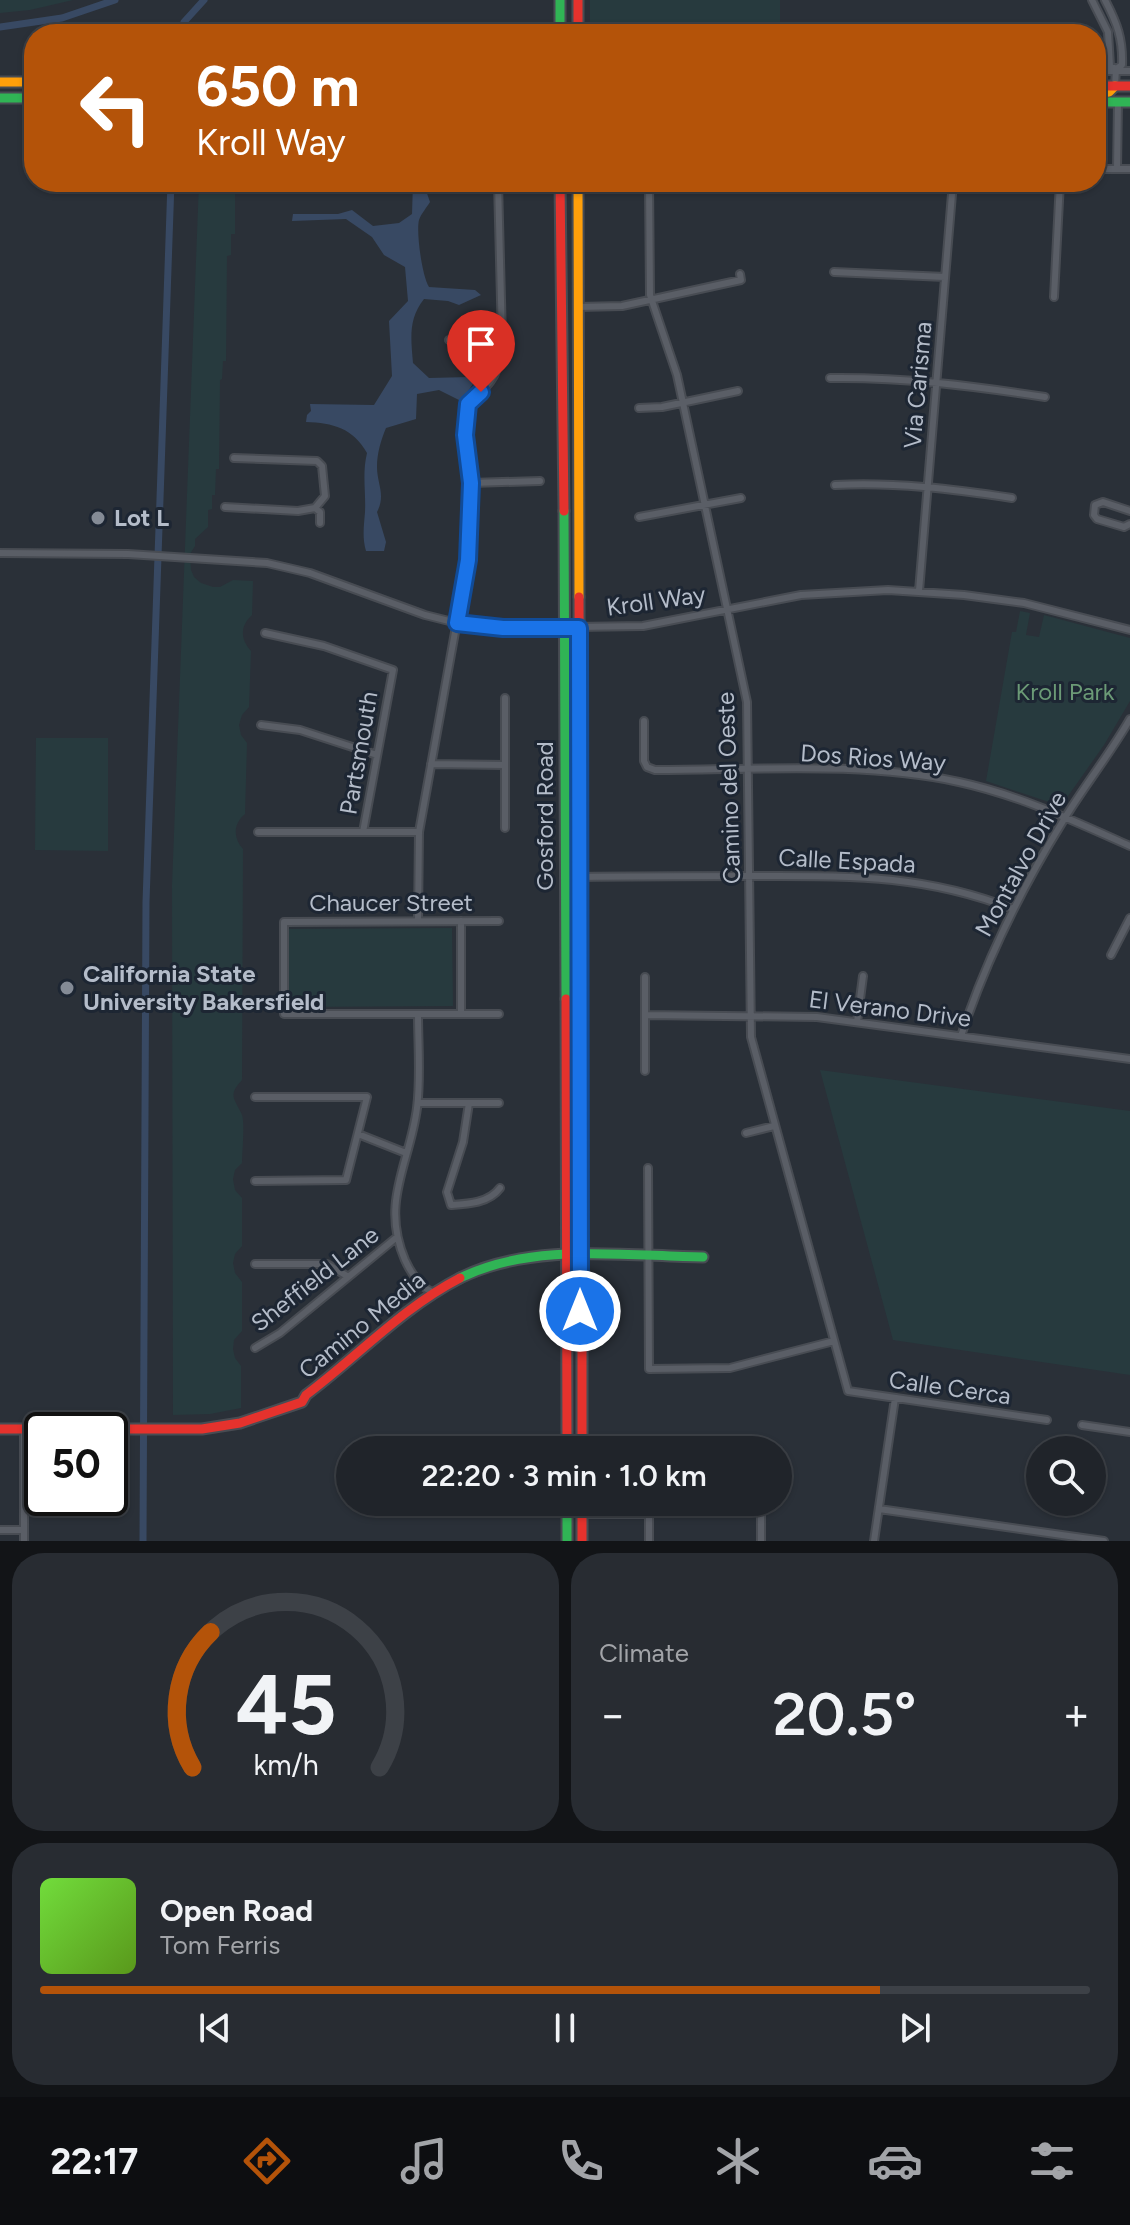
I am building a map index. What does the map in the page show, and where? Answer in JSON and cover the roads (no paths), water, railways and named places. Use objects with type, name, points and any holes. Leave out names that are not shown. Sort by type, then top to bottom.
[{"type":"main road","points":[[560,0],[560,24]]},
{"type":"main road","points":[[578,0],[578,24]]},
{"type":"main road","points":[[0,82],[24,82]]},
{"type":"main road","points":[[1106,86],[1130,86]]},
{"type":"main road","points":[[1106,92],[1115,86]]},
{"type":"main road","points":[[1118,102],[1122,96],[1130,94]]},
{"type":"main road","points":[[0,98],[24,98]]},
{"type":"main road","points":[[1106,102],[1130,102]]},
{"type":"main road","name":"Gosford Road","points":[[560,192],[565,628],[567,1436]]},
{"type":"main road","name":"Gosford Road","points":[[578,192],[582,1436]]},
{"type":"main road","name":"Camino Media","points":[[128,1429],[221,1427],[302,1402],[306,1395],[432,1292],[466,1274],[502,1262],[566,1256],[703,1257]]},
{"type":"main road","name":"Camino Media","points":[[0,1429],[24,1429]]},
{"type":"main road","points":[[567,1516],[567,1541]]},
{"type":"main road","points":[[582,1516],[582,1541]]},
{"type":"street","points":[[1092,0],[1106,24]]},
{"type":"street","points":[[1105,0],[1118,24],[1123,45],[1122,65],[1116,70],[1115,86]]},
{"type":"street","points":[[1106,26],[1110,66],[1116,70]]},
{"type":"street","points":[[1106,70],[1130,71]]},
{"type":"street","points":[[1117,169],[1118,102]]},
{"type":"street","points":[[1106,169],[1130,169]]},
{"type":"street","points":[[418,921],[419,832],[468,560],[471,483],[465,435],[468,404],[494,380],[500,365],[498,192]]},
{"type":"street","name":"Camino del Oeste","points":[[649,192],[651,300],[675,367],[747,702],[752,1046],[848,1391]]},
{"type":"street","name":"Via Carisma","points":[[919,591],[952,192]]},
{"type":"street","points":[[1054,297],[1059,192]]},
{"type":"street","points":[[834,272],[890,272],[945,277]]},
{"type":"street","points":[[578,307],[622,306],[741,280],[740,274]]},
{"type":"street","points":[[449,340],[502,339]]},
{"type":"street","points":[[830,378],[936,382],[1045,397]]},
{"type":"street","points":[[639,408],[662,407],[738,391]]},
{"type":"street","points":[[225,507],[298,511],[315,508],[325,496],[322,466],[317,461],[234,458]]},
{"type":"street","points":[[471,483],[540,481]]},
{"type":"street","points":[[835,485],[879,483],[1012,498]]},
{"type":"street","points":[[639,517],[741,498]]},
{"type":"street","points":[[1130,511],[1103,502],[1095,505],[1094,511],[1097,519],[1124,527],[1130,524]]},
{"type":"street","points":[[315,508],[320,512],[320,523]]},
{"type":"street","name":"Kroll Way","points":[[0,553],[219,558],[289,567],[414,612],[457,623],[503,628],[643,626],[834,592],[919,591],[1024,603],[1130,630]]},
{"type":"street","name":"Partsmouth","points":[[265,633],[324,646],[393,670],[363,832]]},
{"type":"street","points":[[505,698],[505,828]]},
{"type":"street","name":"Montalvo Drive","points":[[961,1036],[984,973],[1013,909],[1065,817],[1130,719]]},
{"type":"street","name":"Dos Rios Way","points":[[644,721],[644,761],[647,767],[655,770],[874,771],[930,776],[1011,796],[1130,846]]},
{"type":"street","points":[[261,725],[300,730],[377,755]]},
{"type":"street","points":[[1122,733],[1130,737]]},
{"type":"street","points":[[431,764],[505,765]]},
{"type":"street","points":[[258,832],[419,832]]},
{"type":"street","name":"Calle Espada","points":[[579,877],[869,876],[960,891],[1013,909]]},
{"type":"street","points":[[1111,955],[1130,918]]},
{"type":"street","points":[[461,921],[461,1014]]},
{"type":"street","name":"Chaucer Street","points":[[418,1014],[284,1014],[284,922],[499,921]]},
{"type":"street","points":[[857,1022],[863,976]]},
{"type":"street","points":[[645,977],[645,1071]]},
{"type":"street","points":[[432,1292],[423,1288],[415,1277],[397,1237],[395,1199],[418,1103],[418,1014],[499,1014]]},
{"type":"street","name":"El Verano Drive","points":[[645,1015],[817,1017],[1130,1059]]},
{"type":"street","points":[[255,1097],[367,1097],[346,1180],[255,1181]]},
{"type":"street","points":[[418,1103],[499,1103]]},
{"type":"street","points":[[469,1103],[463,1142],[447,1199],[451,1205],[467,1204],[495,1194],[500,1188]]},
{"type":"street","points":[[746,1133],[774,1126]]},
{"type":"street","points":[[358,1134],[406,1153]]},
{"type":"street","points":[[648,1168],[649,1369],[730,1368],[834,1341]]},
{"type":"street","name":"Sheffield Lane","points":[[255,1348],[280,1333],[397,1237]]},
{"type":"street","points":[[255,1264],[327,1264],[347,1276]]},
{"type":"street","name":"Calle Cerca","points":[[848,1391],[1047,1420]]},
{"type":"street","points":[[874,1541],[895,1398]]},
{"type":"street","points":[[1082,1425],[1130,1432]]},
{"type":"street","points":[[879,1509],[1104,1541]]},
{"type":"street","points":[[24,1516],[24,1541]]},
{"type":"street","points":[[649,1516],[649,1541]]},
{"type":"street","points":[[761,1516],[761,1541]]},
{"type":"street","points":[[0,1530],[24,1530]]},
{"type":"water","points":[[413,192],[426,192],[430,202],[418,226],[422,264],[429,287],[475,290],[481,295],[459,305],[424,299],[413,322],[413,363],[429,378],[470,377],[473,384],[461,401],[439,390],[417,394],[416,419],[386,428],[378,457],[381,495],[377,512],[386,542],[384,551],[366,551],[367,453],[349,432],[306,422],[311,411],[310,404],[374,405],[392,376],[389,321],[408,301],[405,267],[384,255],[372,237],[346,219],[292,221],[293,214],[338,214],[352,210],[373,226],[399,223],[412,214]]},
{"type":"waterway","points":[[0,27],[62,18],[115,0]]},
{"type":"waterway","points":[[183,24],[204,0]]},
{"type":"waterway","points":[[143,1541],[146,902],[171,192]]},
{"type":"place","name":"Lot L","points":[[98,518]]},
{"type":"place","name":"California State University Bakersfield","points":[[67,988]]},
{"type":"park label","name":"Kroll Park","points":[[1065,692]]}]
